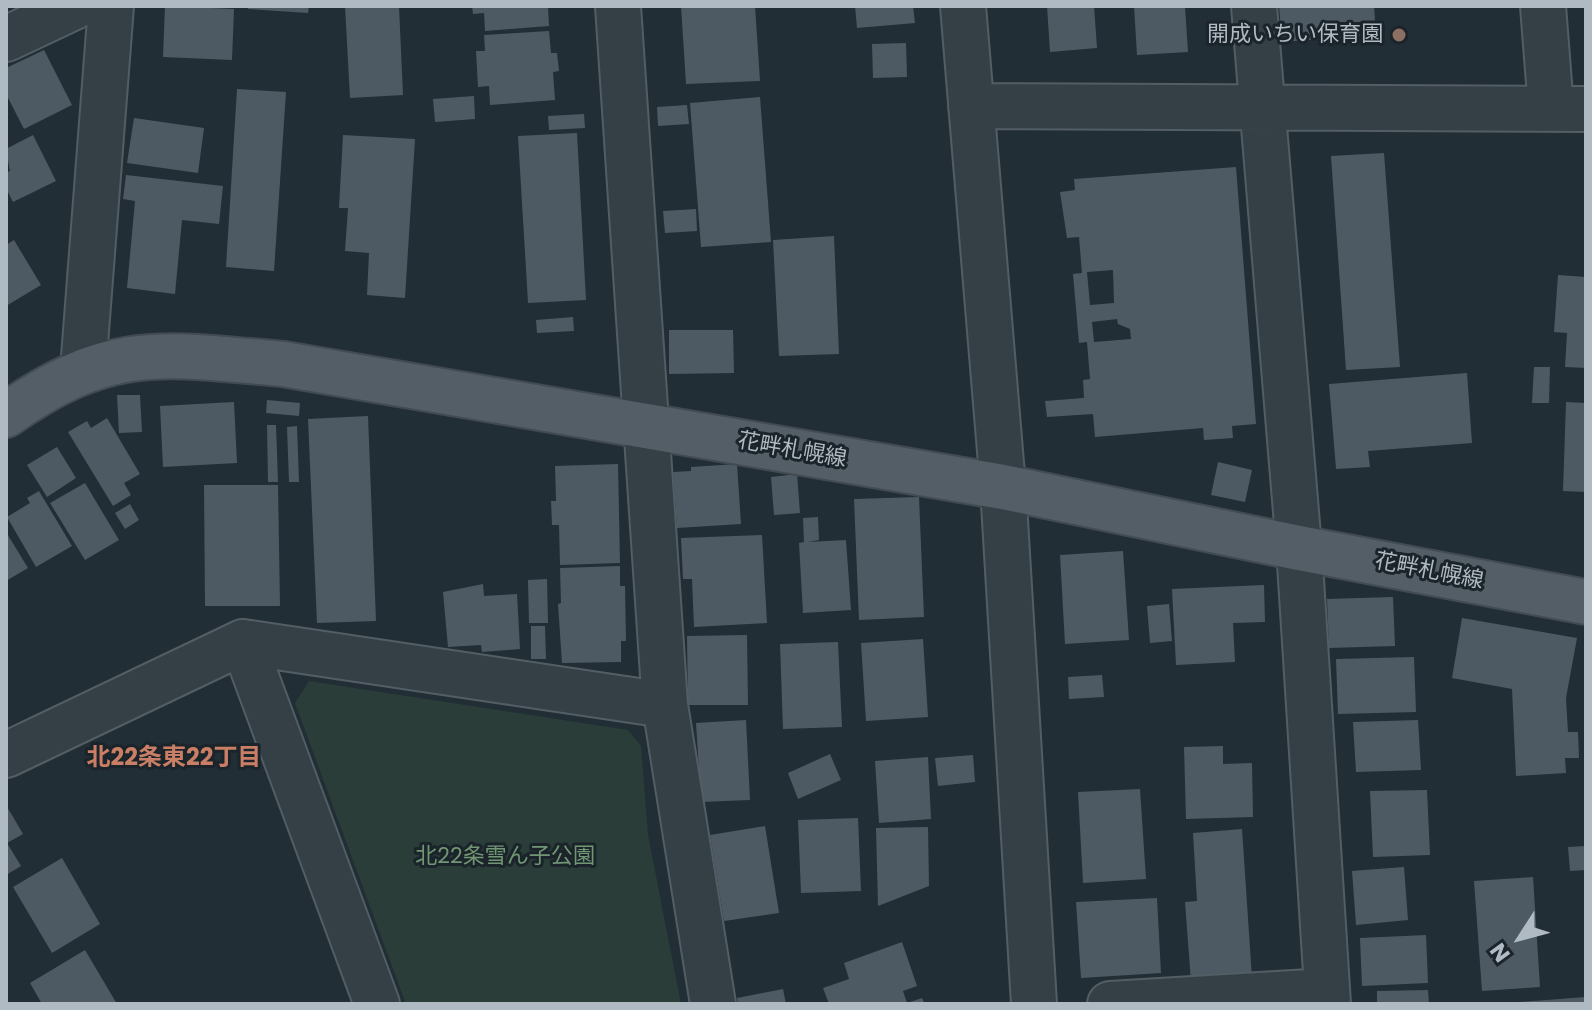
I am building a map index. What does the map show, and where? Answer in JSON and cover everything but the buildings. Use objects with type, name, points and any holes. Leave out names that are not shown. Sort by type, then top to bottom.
[{"type":"main road","name":"花畔札幌線","points":[[6,415],[40,390],[114,359],[164,354],[283,364],[1003,487],[1299,548],[1586,602]]},
{"type":"street","points":[[6,39],[76,6]]},
{"type":"street","points":[[83,370],[111,6]]},
{"type":"street","points":[[618,6],[665,705],[713,1004]]},
{"type":"street","points":[[963,6],[1003,487],[1034,1004]]},
{"type":"street","points":[[1110,1004],[1328,998],[1299,548],[1254,6]]},
{"type":"street","points":[[971,106],[1569,109],[1543,6]]},
{"type":"street","points":[[6,755],[243,642],[665,705]]},
{"type":"street","points":[[243,642],[377,1004]]},
{"type":"green space","name":"北22条雪ん子公園","points":[[309,681],[628,730],[641,746],[648,835],[681,1004],[406,1004],[295,703]]},
{"type":"place","name":"開成いちい保育園","points":[[1399,35]]},
{"type":"district","name":"北22条東22丁目","points":[[174,759]]}]
